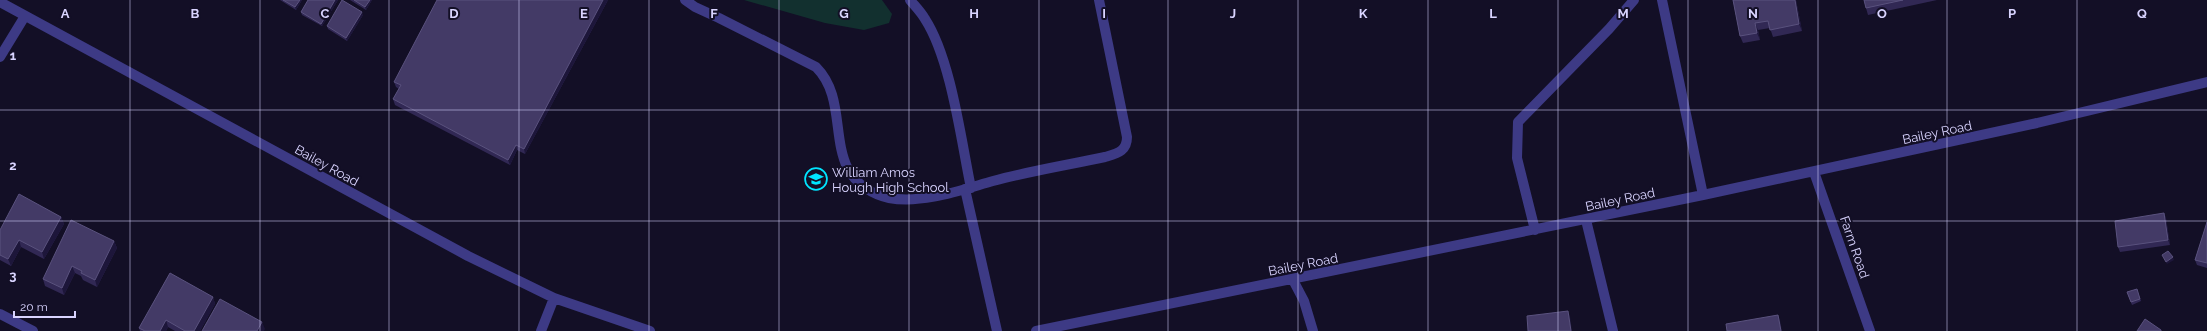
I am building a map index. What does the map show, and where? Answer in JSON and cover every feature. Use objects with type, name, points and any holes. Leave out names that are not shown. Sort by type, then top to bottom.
[{"type":"street","points":[[685,0],[694,7],[719,18],[816,68],[824,75],[830,87],[835,105],[848,168],[854,178],[863,186],[875,194],[890,198],[920,198],[968,189],[992,181],[1116,154],[1127,145],[1126,126],[1099,0]]},
{"type":"street","points":[[910,0],[925,19],[939,47],[952,96],[968,189],[997,331]]},
{"type":"street","points":[[1535,230],[1517,158],[1518,122],[1609,29],[1634,0]]},
{"type":"street","points":[[1662,0],[1704,195]]},
{"type":"street","name":"Bailey Road","points":[[0,2],[468,256],[554,298],[650,331]]},
{"type":"street","points":[[0,57],[25,16]]},
{"type":"street","name":"Bailey Road","points":[[1036,331],[1227,291],[1293,280],[1814,172],[2052,120],[2207,82]]},
{"type":"street","name":"Farm Road","points":[[1814,172],[1870,331]]},
{"type":"street","points":[[1586,220],[1613,331]]},
{"type":"street","points":[[1293,280],[1304,301],[1313,331]]},
{"type":"street","points":[[541,331],[554,298]]},
{"type":"street","points":[[0,314],[33,331]]},
{"type":"green space","points":[[744,0],[882,0],[892,14],[889,23],[864,30],[825,23]]},
{"type":"building","points":[[283,0],[300,0],[295,7]]},
{"type":"building","points":[[308,0],[335,0],[321,24],[301,12]]},
{"type":"building","points":[[342,0],[362,12],[346,38],[327,26]]},
{"type":"building","points":[[354,0],[370,0],[365,7]]},
{"type":"building","points":[[437,0],[603,0],[524,149],[516,145],[508,160],[393,99],[401,85],[394,82]]},
{"type":"building","points":[[1733,0],[1795,0],[1799,24],[1770,30],[1768,21],[1755,23],[1757,33],[1740,36]]},
{"type":"building","points":[[1864,0],[1903,0],[1866,8]]},
{"type":"building","points":[[19,194],[61,217],[42,252],[19,240],[8,259],[0,255],[0,230]]},
{"type":"building","points":[[2164,213],[2168,240],[2118,247],[2115,221]]},
{"type":"building","points":[[71,220],[114,241],[95,280],[81,273],[82,271],[72,266],[62,288],[43,279]]},
{"type":"building","points":[[2207,222],[2207,263],[2195,260]]},
{"type":"building","points":[[2168,251],[2173,257],[2166,262],[2162,255]]},
{"type":"building","points":[[170,273],[213,297],[194,331],[185,331],[166,320],[160,331],[145,331],[139,328]]},
{"type":"building","points":[[2137,289],[2140,299],[2131,302],[2127,292]]},
{"type":"building","points":[[220,299],[262,322],[257,331],[202,331]]},
{"type":"building","points":[[1568,311],[1571,331],[1528,331],[1527,316]]},
{"type":"building","points":[[1778,315],[1781,331],[1727,331],[1726,324]]},
{"type":"building","points":[[2145,319],[2161,330],[2161,331],[2137,331]]},
{"type":"place","name":"William Amos Hough High School","points":[[816,179]]}]
